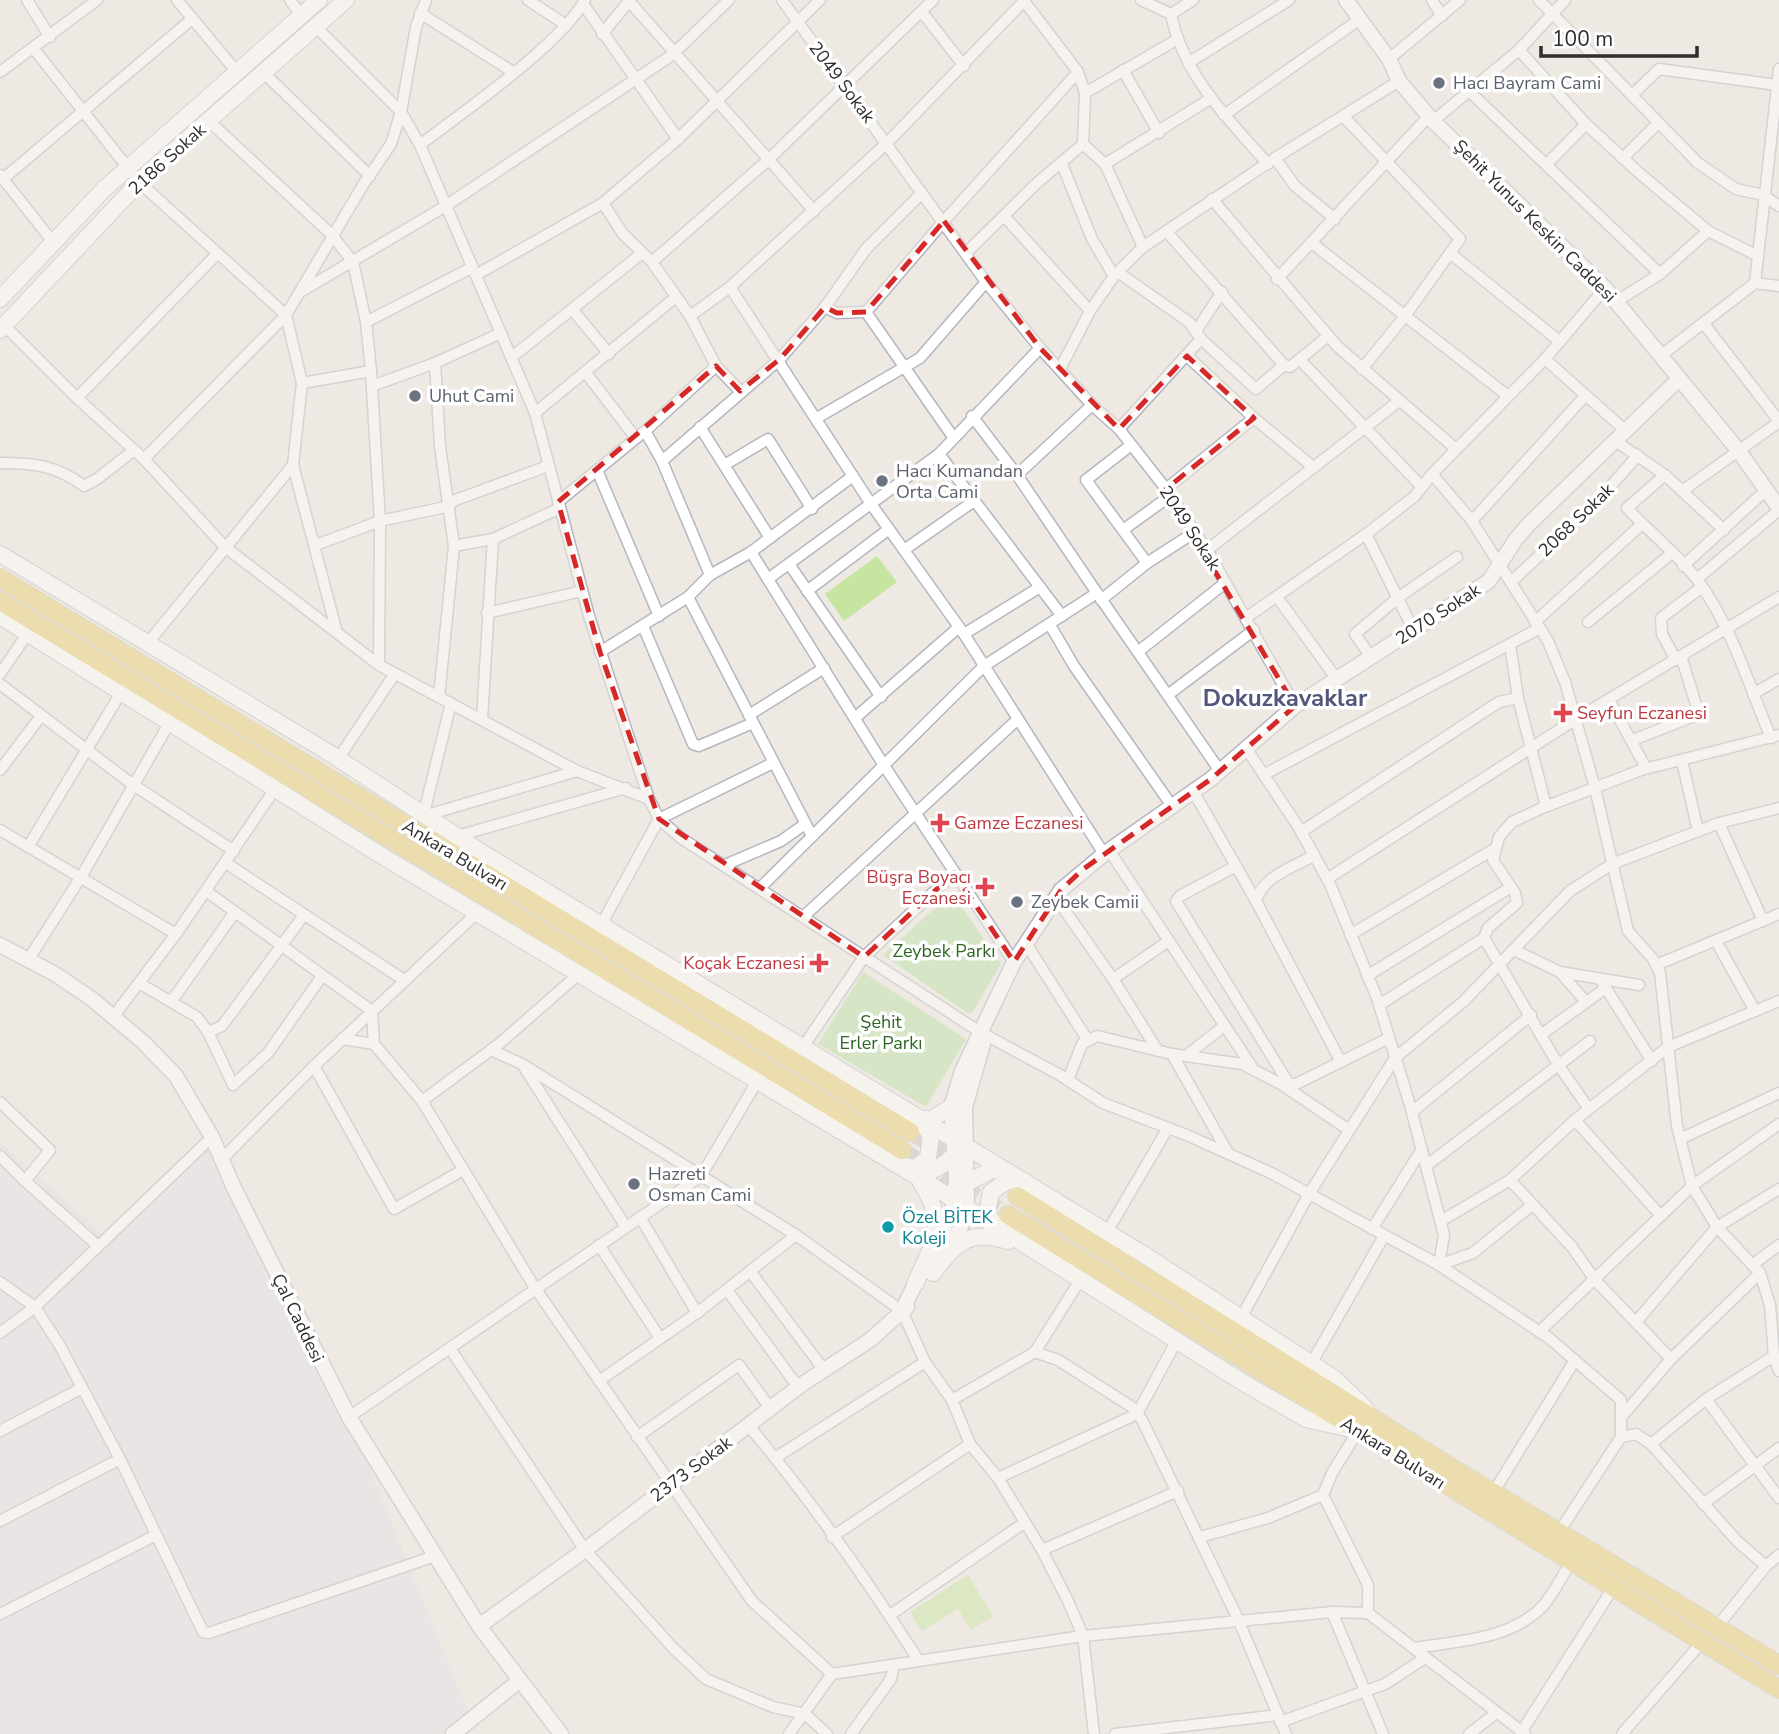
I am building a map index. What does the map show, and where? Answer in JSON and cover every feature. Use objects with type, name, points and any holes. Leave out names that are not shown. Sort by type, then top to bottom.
[{"type":"main road","name":"2186 Sokak","points":[[3,289],[127,168],[319,0]]},
{"type":"main road","name":"2186 Sokak","points":[[1,329],[139,182],[346,0]]},
{"type":"main road","points":[[0,554],[338,759],[457,836],[803,1047],[915,1125],[1009,1171],[1021,1188]]},
{"type":"main road","name":"Ankara Bulvarı","points":[[0,578],[915,1125]]},
{"type":"main road","name":"Ankara Bulvarı","points":[[0,601],[897,1157]]},
{"type":"main road","points":[[0,616],[477,913],[758,1080],[897,1157],[910,1168],[926,1161],[932,1144],[928,1129],[915,1125]]},
{"type":"main road","points":[[915,1125],[932,1119],[951,1107]]},
{"type":"main road","points":[[914,1176],[930,1173],[957,1146]]},
{"type":"main road","points":[[897,1157],[932,1200],[938,1222],[915,1284]]},
{"type":"main road","points":[[961,1195],[992,1170],[1009,1171]]},
{"type":"main road","points":[[914,1176],[961,1195],[1002,1221]]},
{"type":"main road","points":[[1358,1431],[1306,1419],[1029,1248],[1002,1221],[988,1212],[991,1192],[1007,1181],[1107,1232],[1335,1379],[1373,1416]]},
{"type":"main road","name":"Ankara Bulvarı","points":[[1021,1188],[1493,1493],[1779,1665]]},
{"type":"main road","name":"Ankara Bulvarı","points":[[1002,1221],[1358,1431],[1779,1689]]},
{"type":"main road","points":[[933,1273],[953,1249],[977,1235],[987,1235],[1029,1248]]},
{"type":"street","points":[[27,0],[50,37]]},
{"type":"street","points":[[177,0],[237,72]]},
{"type":"street","points":[[290,0],[301,15]]},
{"type":"street","points":[[145,459],[286,315],[332,235],[391,144],[401,112],[420,13],[426,0]]},
{"type":"street","points":[[528,0],[566,25]]},
{"type":"street","points":[[300,292],[444,208],[674,52],[729,0]]},
{"type":"street","name":"2049 Sokak","points":[[782,0],[944,220],[986,282],[1040,348],[1092,405],[1119,429],[1168,492],[1247,617],[1294,706]]},
{"type":"street","points":[[366,322],[473,271],[603,202],[678,139],[820,0]]},
{"type":"street","points":[[652,262],[768,160],[933,0]]},
{"type":"street","points":[[1141,0],[1171,14]]},
{"type":"street","points":[[1171,14],[1193,0]]},
{"type":"street","points":[[1188,63],[1289,0]]},
{"type":"street","name":"Şehit Yunus Keskin Caddesi","points":[[1346,0],[1389,59],[1399,81],[1431,119],[1605,288],[1738,450],[1779,509]]},
{"type":"street","points":[[1432,0],[1442,16]]},
{"type":"street","points":[[1389,59],[1460,0]]},
{"type":"street","points":[[1539,0],[1688,154],[1735,189],[1763,195],[1779,206]]},
{"type":"street","points":[[1277,279],[1431,119],[1519,50],[1555,14],[1564,0]]},
{"type":"street","points":[[0,72],[50,37],[93,1]]},
{"type":"street","points":[[602,34],[629,1],[814,211]]},
{"type":"street","points":[[691,316],[730,287],[887,143],[1025,1],[1078,72],[1084,93],[1083,144],[966,253]]},
{"type":"street","points":[[420,145],[513,72],[566,25],[584,2],[602,34],[678,139]]},
{"type":"street","points":[[922,12],[964,66]]},
{"type":"street","points":[[420,13],[513,72]]},
{"type":"street","points":[[1171,14],[1176,40],[1210,99],[1295,186],[1335,219]]},
{"type":"street","points":[[53,242],[2,177],[85,112],[192,19]]},
{"type":"street","points":[[1224,115],[1360,19]]},
{"type":"street","points":[[317,28],[401,112],[420,145],[444,208],[512,357],[536,413],[548,466],[600,652],[649,799],[659,819],[681,838],[761,887],[981,1032],[1103,1102],[1228,1153],[1439,1265],[1539,1332],[1575,1360],[1621,1400],[1621,1437],[1559,1532]]},
{"type":"street","points":[[1084,93],[1176,40]]},
{"type":"street","points":[[34,49],[139,182],[286,315],[303,383],[293,465],[336,629]]},
{"type":"street","points":[[1519,50],[1586,124],[1623,158],[1708,230],[1756,255]]},
{"type":"street","points":[[1632,94],[1659,69],[1777,91]]},
{"type":"street","points":[[1755,283],[1763,195],[1775,148],[1779,69]]},
{"type":"street","points":[[1124,70],[1159,133]]},
{"type":"street","points":[[825,307],[837,313],[866,312],[944,220],[1078,72]]},
{"type":"street","points":[[264,73],[370,176]]},
{"type":"street","points":[[1060,369],[1090,311],[1116,274],[1143,247],[1212,199],[1399,81]]},
{"type":"street","points":[[1469,90],[1547,164],[1589,209],[1660,274]]},
{"type":"street","points":[[1105,164],[1210,99]]},
{"type":"street","points":[[1344,117],[1386,165],[1460,239],[1405,316],[1362,369]]},
{"type":"street","points":[[209,121],[332,235],[353,262],[366,322],[372,386],[380,521],[379,665]]},
{"type":"street","points":[[1623,158],[1658,123]]},
{"type":"street","points":[[1547,164],[1586,124]]},
{"type":"street","points":[[1083,144],[1105,164],[1143,247]]},
{"type":"street","points":[[1062,164],[1093,239],[1116,274],[1189,322],[1198,335],[1256,389],[1284,365]]},
{"type":"street","points":[[662,461],[780,359],[825,307],[866,248],[922,193]]},
{"type":"street","points":[[1212,199],[1328,336],[1362,369],[1456,449]]},
{"type":"street","points":[[603,202],[623,234],[652,262],[691,316],[716,366],[740,391]]},
{"type":"street","points":[[1004,216],[1090,311]]},
{"type":"street","points":[[1616,301],[1660,274],[1708,230]]},
{"type":"street","points":[[1167,232],[1284,365],[1290,367],[1301,361],[1328,336]]},
{"type":"street","points":[[1313,244],[1508,396]]},
{"type":"street","points":[[1450,253],[1558,340]]},
{"type":"street","points":[[77,398],[217,254]]},
{"type":"street","points":[[512,357],[641,254]]},
{"type":"street","points":[[817,418],[920,358],[986,282]]},
{"type":"street","points":[[1659,357],[1755,283],[1779,286]]},
{"type":"street","points":[[730,287],[780,359],[784,374],[817,418],[871,504],[962,631],[1018,719],[1256,1072]]},
{"type":"street","points":[[1247,617],[1366,534],[1422,487],[1545,359],[1558,340],[1605,288]]},
{"type":"street","points":[[1119,429],[1187,356],[1222,292]]},
{"type":"street","points":[[536,413],[676,297]]},
{"type":"street","points":[[572,309],[609,354]]},
{"type":"street","points":[[866,312],[953,437]]},
{"type":"street","points":[[1682,491],[1779,421],[1704,324]]},
{"type":"street","points":[[1,329],[133,451],[145,459],[225,547],[254,572],[336,629],[379,665],[577,771],[649,799]]},
{"type":"street","points":[[372,386],[435,363],[501,334]]},
{"type":"street","points":[[768,579],[939,454],[972,416],[1040,348]]},
{"type":"street","points":[[1187,356],[1254,418],[1313,467]]},
{"type":"street","points":[[1545,359],[1585,396],[1638,455],[1665,475],[1724,530]]},
{"type":"street","points":[[1301,361],[1422,487]]},
{"type":"street","points":[[435,363],[440,446],[454,546],[439,697]]},
{"type":"street","points":[[454,546],[493,539],[559,505],[716,366]]},
{"type":"street","points":[[303,383],[371,371]]},
{"type":"street","points":[[586,373],[662,461],[710,575]]},
{"type":"street","name":"2070 Sokak","points":[[1294,706],[1489,581],[1508,550],[1529,524],[1678,380]]},
{"type":"street","points":[[1472,522],[1585,396]]},
{"type":"street","points":[[1207,550],[1399,401]]},
{"type":"street","points":[[1017,475],[1092,405]]},
{"type":"street","points":[[972,416],[1017,475],[1220,771]]},
{"type":"street","points":[[1123,530],[1254,418]]},
{"type":"street","points":[[700,427],[726,464],[770,538]]},
{"type":"street","points":[[726,464],[768,439],[812,509]]},
{"type":"street","points":[[1131,445],[1086,480],[1147,563]]},
{"type":"street","points":[[0,463],[52,466],[84,486],[133,451]]},
{"type":"street","points":[[939,454],[1062,616]]},
{"type":"street","name":"2068 Sokak","points":[[1511,582],[1595,504],[1638,455]]},
{"type":"street","points":[[148,644],[293,465]]},
{"type":"street","points":[[316,545],[380,521],[450,504],[548,466]]},
{"type":"street","points":[[597,470],[659,616]]},
{"type":"street","points":[[1432,474],[1472,522],[1553,651],[1595,788],[1629,931],[1660,973],[1680,1139],[1692,1186],[1717,1227],[1756,1269],[1770,1304],[1779,1371]]},
{"type":"street","points":[[1379,1005],[1484,937],[1488,928],[1517,903],[1511,887],[1493,860],[1499,837],[1512,822],[1546,806],[1646,768],[1776,735],[1753,694],[1728,628],[1700,583],[1627,508],[1665,475]]},
{"type":"street","points":[[600,652],[688,597],[710,575],[751,552],[853,476]]},
{"type":"street","points":[[1683,565],[1765,491]]},
{"type":"street","points":[[904,550],[974,501]]},
{"type":"street","points":[[1633,740],[1699,714],[1678,658],[1662,634],[1661,618],[1779,509]]},
{"type":"street","points":[[1265,774],[1510,644],[1538,625],[1642,524]]},
{"type":"street","points":[[807,590],[889,529]]},
{"type":"street","points":[[761,887],[984,666],[1062,616],[1099,596],[1195,532]]},
{"type":"street","points":[[1366,534],[1414,631]]},
{"type":"street","points":[[482,719],[493,539]]},
{"type":"street","points":[[751,552],[883,764],[1014,962]]},
{"type":"street","points":[[1588,622],[1671,554]]},
{"type":"street","points":[[1371,657],[1355,634],[1398,597],[1457,557]]},
{"type":"street","points":[[789,564],[881,698]]},
{"type":"street","points":[[1139,651],[1225,583]]},
{"type":"street","points":[[855,718],[962,631],[1040,587]]},
{"type":"street","points":[[487,613],[582,591]]},
{"type":"street","points":[[688,597],[811,836]]},
{"type":"street","points":[[1277,597],[1336,678]]},
{"type":"street","points":[[1327,880],[1576,719],[1778,601]]},
{"type":"street","points":[[1050,625],[1074,666],[1172,806]]},
{"type":"street","points":[[643,626],[693,744],[699,746],[751,719],[824,668]]},
{"type":"street","points":[[1169,694],[1254,630]]},
{"type":"street","points":[[0,674],[28,633]]},
{"type":"street","points":[[1510,644],[1518,698],[1546,806]]},
{"type":"street","points":[[338,759],[394,675]]},
{"type":"street","points":[[1753,694],[1779,679]]},
{"type":"street","points":[[0,684],[132,784],[234,851]]},
{"type":"street","points":[[28,847],[122,691]]},
{"type":"street","points":[[1301,832],[1500,702],[1518,698]]},
{"type":"street","points":[[1609,700],[1646,768]]},
{"type":"street","points":[[451,703],[425,814],[577,771]]},
{"type":"street","points":[[902,1311],[961,1195],[951,1107],[962,1071],[1014,962],[1056,898],[1083,870],[1220,771],[1294,706]]},
{"type":"street","points":[[0,770],[41,716]]},
{"type":"street","points":[[803,917],[915,811],[1018,719]]},
{"type":"street","points":[[28,960],[81,877],[170,722]]},
{"type":"street","points":[[1246,748],[1301,832],[1327,880],[1379,1005],[1412,1112],[1441,1221],[1444,1235],[1439,1265]]},
{"type":"street","points":[[1682,761],[1698,831]]},
{"type":"street","points":[[601,925],[659,819],[773,763]]},
{"type":"street","points":[[457,836],[626,788]]},
{"type":"street","points":[[113,1017],[176,934],[275,789]]},
{"type":"street","points":[[1193,791],[1237,866],[1341,1062]]},
{"type":"street","points":[[1241,1318],[1309,1194],[1395,1058],[1435,1027],[1501,964],[1570,891],[1612,864],[1719,823],[1779,808]]},
{"type":"street","points":[[1719,823],[1763,921]]},
{"type":"street","points":[[725,865],[781,841],[805,824]]},
{"type":"street","points":[[0,830],[176,934]]},
{"type":"street","points":[[1350,935],[1494,849]]},
{"type":"street","points":[[1256,901],[1259,889],[1313,856]]},
{"type":"street","points":[[226,863],[404,980]]},
{"type":"street","points":[[1237,866],[1180,895],[1176,901],[1285,1084]]},
{"type":"street","points":[[803,1047],[864,957],[954,873]]},
{"type":"street","points":[[1367,976],[1511,887]]},
{"type":"street","points":[[206,891],[372,1011]]},
{"type":"street","points":[[1056,898],[1113,979],[1158,1051]]},
{"type":"street","points":[[171,1002],[234,912]]},
{"type":"street","points":[[221,1160],[314,1066],[477,913]]},
{"type":"street","points":[[1656,965],[1779,914]]},
{"type":"street","points":[[208,1032],[222,1026],[304,915]]},
{"type":"street","points":[[1484,937],[1559,1066],[1589,1109]]},
{"type":"street","points":[[1716,941],[1755,1011]]},
{"type":"street","points":[[1113,979],[1167,942]]},
{"type":"street","name":"Çal Caddesi","points":[[0,946],[55,974],[113,1017],[176,1076],[212,1137],[349,1417],[479,1626],[561,1734]]},
{"type":"street","points":[[1027,946],[1087,1039]]},
{"type":"street","points":[[1514,950],[1560,972],[1603,983],[1639,985]]},
{"type":"street","points":[[1560,972],[1586,1002]]},
{"type":"street","points":[[422,1101],[491,1050],[580,973]]},
{"type":"street","points":[[139,983],[197,1017],[208,1032],[233,1085],[268,1054],[322,976]]},
{"type":"street","points":[[1542,1034],[1586,1002],[1603,983]]},
{"type":"street","points":[[1603,983],[1652,1060]]},
{"type":"street","points":[[1441,1221],[1510,1180],[1575,1120],[1668,1047],[1779,1001]]},
{"type":"street","points":[[372,1011],[374,1044],[422,1101],[536,1288],[670,1485],[752,1601],[832,1674]]},
{"type":"street","points":[[1412,1112],[1531,1015]]},
{"type":"street","points":[[1186,1056],[1224,1026]]},
{"type":"street","points":[[957,1146],[965,1107],[983,1048],[981,1032]]},
{"type":"street","points":[[1068,1080],[1087,1039],[1097,1036],[1172,1054],[1242,1064],[1285,1084],[1349,1130]]},
{"type":"street","points":[[1285,1084],[1296,1084],[1389,1038]]},
{"type":"street","points":[[342,1040],[374,1044]]},
{"type":"street","points":[[1426,1166],[1590,1041]]},
{"type":"street","points":[[491,1050],[522,1064],[796,1235],[902,1311],[925,1362],[952,1400],[970,1444],[998,1478],[1042,1550],[1083,1636],[1094,1734]]},
{"type":"street","points":[[1172,1054],[1228,1153]]},
{"type":"street","points":[[522,1064],[626,1227]]},
{"type":"street","points":[[314,1066],[394,1209],[463,1170]]},
{"type":"street","points":[[349,1417],[451,1350],[536,1288],[701,1176],[758,1080]]},
{"type":"street","points":[[1680,1139],[1777,1094],[1779,1106]]},
{"type":"street","points":[[0,1102],[50,1150],[25,1181]]},
{"type":"street","points":[[1575,1120],[1661,1216]]},
{"type":"street","points":[[1539,1332],[1692,1186],[1779,1124]]},
{"type":"street","points":[[1107,1232],[1168,1128]]},
{"type":"street","points":[[0,1333],[35,1307],[212,1137]]},
{"type":"street","points":[[1372,1229],[1422,1149]]},
{"type":"street","points":[[0,1156],[98,1247]]},
{"type":"street","points":[[1510,1180],[1572,1247],[1595,1280],[1671,1359]]},
{"type":"street","points":[[1636,1322],[1717,1227],[1779,1189]]},
{"type":"street","name":"2373 Sokak","points":[[479,1626],[585,1550],[798,1387],[870,1340],[918,1297],[961,1227],[961,1195]]},
{"type":"street","points":[[1439,1265],[1473,1253],[1532,1205]]},
{"type":"street","points":[[640,1217],[697,1313]]},
{"type":"street","points":[[599,1381],[697,1313],[796,1235]]},
{"type":"street","points":[[1311,1364],[1384,1236]]},
{"type":"street","points":[[599,1245],[660,1338]]},
{"type":"street","points":[[1623,1415],[1671,1359],[1779,1245]]},
{"type":"street","points":[[750,1271],[824,1370]]},
{"type":"street","points":[[952,1400],[1035,1352],[1080,1280]]},
{"type":"street","points":[[0,1282],[35,1307],[82,1388],[120,1459],[199,1628],[208,1633],[435,1556]]},
{"type":"street","points":[[727,1290],[798,1387]]},
{"type":"street","points":[[998,1478],[1137,1414],[1177,1340]]},
{"type":"street","points":[[451,1350],[585,1550],[673,1648],[706,1679],[773,1707],[805,1714],[827,1734]]},
{"type":"street","points":[[1035,1352],[1058,1360],[1132,1407],[1137,1414],[1200,1537],[1286,1734]]},
{"type":"street","points":[[1651,1444],[1706,1399],[1775,1354]]},
{"type":"street","points":[[1493,1493],[1575,1360]]},
{"type":"street","points":[[775,1458],[925,1362]]},
{"type":"street","points":[[637,1437],[739,1365],[770,1408]]},
{"type":"street","points":[[0,1431],[82,1388]]},
{"type":"street","points":[[1706,1399],[1779,1498]]},
{"type":"street","points":[[748,1425],[890,1615],[919,1661]]},
{"type":"street","points":[[1358,1431],[1332,1473],[1324,1495],[1368,1585],[1368,1613]]},
{"type":"street","points":[[1621,1437],[1636,1434],[1651,1444],[1737,1541],[1774,1563],[1717,1628]]},
{"type":"street","points":[[832,1536],[970,1444]]},
{"type":"street","points":[[1703,1504],[1779,1448]]},
{"type":"street","points":[[0,1521],[120,1459]]},
{"type":"street","points":[[1042,1550],[1178,1491]]},
{"type":"street","points":[[1200,1537],[1268,1518],[1324,1495]]},
{"type":"street","points":[[890,1615],[1024,1523]]},
{"type":"street","points":[[0,1614],[156,1535]]},
{"type":"street","points":[[1415,1648],[1476,1639],[1502,1632],[1543,1606],[1571,1562]]},
{"type":"street","points":[[789,1734],[832,1674],[1083,1636],[1332,1612],[1368,1613],[1495,1714],[1523,1733],[1613,1588]]},
{"type":"street","points":[[1332,1612],[1384,1734]]},
{"type":"street","points":[[1622,1734],[1702,1642]]},
{"type":"street","points":[[1115,1734],[1279,1718],[1385,1684],[1425,1658]]},
{"type":"street","points":[[850,1734],[891,1679],[894,1665]]},
{"type":"street","points":[[453,1734],[519,1681]]},
{"type":"street","points":[[1469,1734],[1495,1714]]},
{"type":"highlighted area","points":[[944,221],[1040,348],[1119,429],[1187,356],[1254,418],[1166,489],[1295,706],[1211,779],[1082,870],[1061,890],[1014,962],[954,873],[864,957],[659,819],[600,652],[558,502],[716,366],[740,391],[780,359],[825,307],[837,313],[866,312]]},
{"type":"shaded area","points":[[212,1137],[349,1417],[471,1719],[441,1734],[0,1734],[0,1142],[107,1238]]},
{"type":"green space","points":[[877,556],[897,582],[844,621],[825,594]]},
{"type":"green space","name":"Zeybek Parkı","points":[[952,893],[1001,964],[972,1013],[966,1012],[883,955]]},
{"type":"green space","name":"Şehit Erler Parkı","points":[[863,972],[966,1039],[926,1107],[818,1044]]},
{"type":"green space","points":[[968,1575],[993,1616],[971,1630],[958,1609],[922,1631],[910,1612]]},
{"type":"tunnel","points":[[910,1132],[964,1164]]},
{"type":"tunnel","points":[[902,1150],[1008,1215]]},
{"type":"place","name":"Hacı Bayram Cami","points":[[1439,83]]},
{"type":"place","name":"Uhut Cami","points":[[415,396]]},
{"type":"place","name":"Hacı Kumandan Orta Cami","points":[[882,481]]},
{"type":"place","name":"Seyfun Eczanesi","points":[[1563,713]]},
{"type":"place","name":"Gamze Eczanesi","points":[[940,823]]},
{"type":"place","name":"Büşra Boyacı Eczanesi","points":[[985,887]]},
{"type":"place","name":"Zeybek Camii","points":[[1017,902]]},
{"type":"place","name":"Koçak Eczanesi","points":[[819,963]]},
{"type":"place","name":"Hazreti Osman Cami","points":[[634,1184]]},
{"type":"place","name":"Özel BİTEK Koleji","points":[[888,1227]]},
{"type":"district","name":"Dokuzkavaklar","points":[[1285,698]]}]
